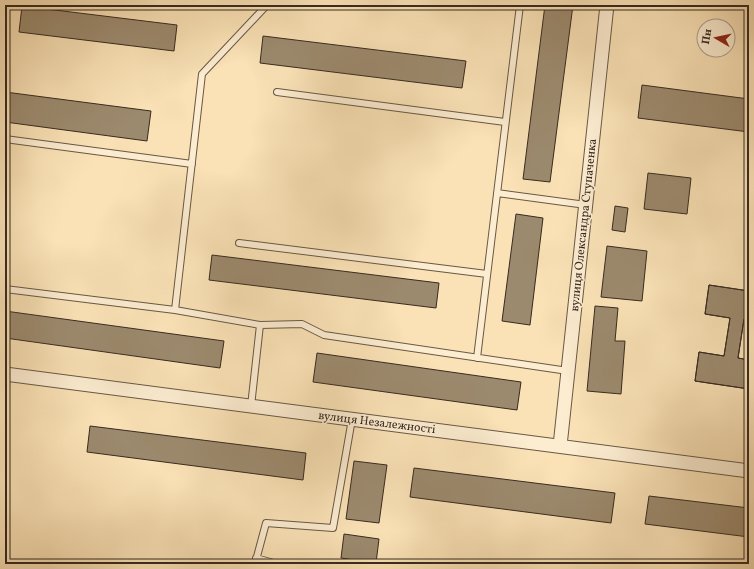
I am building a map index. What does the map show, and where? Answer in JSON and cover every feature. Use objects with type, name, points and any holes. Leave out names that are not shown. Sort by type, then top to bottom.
[{"type":"street","name":"вулиця Олександра Ступаченка","points":[[560,446],[607,5]]},
{"type":"street","name":"вулиця Незалежності","points":[[5,374],[749,471]]},
{"type":"lane","points":[[175,310],[202,74],[267,5]]},
{"type":"lane","points":[[477,358],[520,5]]},
{"type":"lane","points":[[277,92],[506,122]]},
{"type":"lane","points":[[5,139],[192,164]]},
{"type":"lane","points":[[497,193],[586,205]]},
{"type":"lane","points":[[239,243],[487,274]]},
{"type":"lane","points":[[5,289],[175,310],[260,324],[302,324],[324,335],[568,371]]},
{"type":"lane","points":[[251,406],[260,324]]},
{"type":"lane","points":[[277,564],[256,561],[266,523],[333,528],[352,419]]},
{"type":"building","points":[[545,5],[573,5],[550,182],[523,179]]},
{"type":"building","points":[[22,6],[177,25],[174,51],[19,32]]},
{"type":"building","points":[[263,36],[466,61],[462,88],[260,63]]},
{"type":"building","points":[[642,85],[749,99],[749,132],[638,118]]},
{"type":"building","points":[[5,92],[151,111],[147,141],[5,122]]},
{"type":"building","points":[[648,173],[691,178],[687,214],[644,209]]},
{"type":"building","points":[[615,206],[628,208],[625,232],[612,230]]},
{"type":"building","points":[[516,214],[543,218],[530,325],[502,321]]},
{"type":"building","points":[[607,246],[647,251],[642,301],[601,297]]},
{"type":"building","points":[[212,255],[439,283],[436,308],[209,280]]},
{"type":"building","points":[[709,285],[749,291],[749,320],[744,319],[738,358],[749,360],[749,389],[695,381],[699,352],[724,356],[730,318],[705,314]]},
{"type":"building","points":[[709,285],[749,291],[749,320],[744,319],[738,358],[749,360],[749,389],[695,381],[699,352],[724,356],[730,318],[705,314]]},
{"type":"building","points":[[595,306],[618,308],[615,341],[625,341],[621,394],[587,391]]},
{"type":"building","points":[[5,311],[224,341],[220,368],[5,338]]},
{"type":"building","points":[[317,353],[521,382],[517,410],[313,382]]},
{"type":"building","points":[[90,426],[306,453],[303,480],[87,452]]},
{"type":"building","points":[[354,461],[387,465],[379,523],[346,519]]},
{"type":"building","points":[[414,468],[615,493],[611,523],[410,497]]},
{"type":"building","points":[[649,496],[749,508],[749,537],[645,524]]},
{"type":"building","points":[[344,534],[379,539],[376,563],[341,558]]}]
